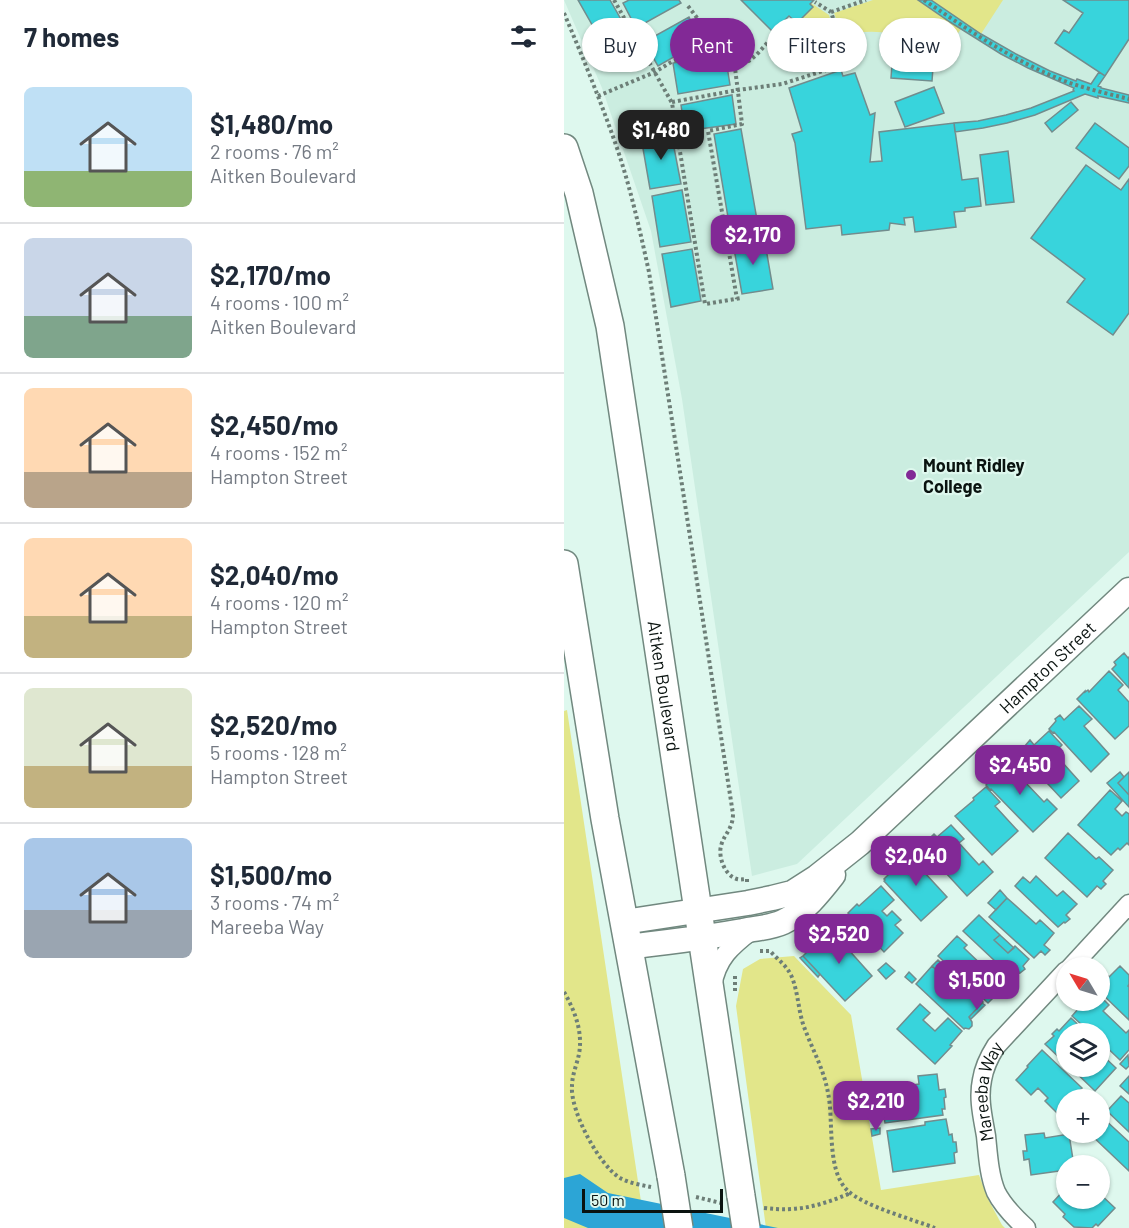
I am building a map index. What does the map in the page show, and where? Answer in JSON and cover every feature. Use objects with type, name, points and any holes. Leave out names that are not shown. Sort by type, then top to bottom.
[{"type":"main road","name":"Aitken Boulevard","points":[[564,148],[579,193],[610,326],[746,1228]]},
{"type":"main road","points":[[564,564],[605,819],[679,1228]]},
{"type":"street","name":"Hampton Street","points":[[700,924],[748,903],[792,893],[817,877],[860,843],[1129,590]]},
{"type":"street","name":"Hampton Street","points":[[626,934],[700,924],[753,929],[782,922],[818,896],[860,843]]},
{"type":"street","points":[[1080,957],[1129,904]]},
{"type":"street","points":[[711,996],[719,963],[732,945],[753,929]]},
{"type":"street","name":"Mareeba Way","points":[[1026,1228],[1013,1216],[995,1190],[988,1159],[981,1083],[984,1069],[996,1046],[1056,982]]},
{"type":"path","points":[[615,0],[625,18]]},
{"type":"path","points":[[831,12],[866,0]]},
{"type":"path","points":[[924,0],[981,38],[1032,66],[1068,82],[1129,99]]},
{"type":"path","points":[[672,102],[782,84],[848,63],[831,12],[815,2]]},
{"type":"path","points":[[688,6],[697,18]]},
{"type":"path","points":[[564,13],[618,152],[633,201],[649,272],[733,814],[731,828],[721,846],[721,862],[725,870],[737,880],[747,879],[748,903]]},
{"type":"path","points":[[755,54],[767,42]]},
{"type":"path","points":[[598,96],[655,72],[672,102],[705,304],[739,298],[708,131],[742,124],[735,72]]},
{"type":"path","points":[[770,951],[786,967],[790,975],[803,1024],[823,1074],[831,1107],[833,1154],[836,1169],[845,1188],[861,1200],[935,1228]]},
{"type":"shaded area","name":"Mount Ridley College","points":[[564,0],[1129,0],[1129,552],[797,864],[752,876],[682,399],[651,231],[595,72],[658,72],[658,18],[582,18],[582,42]]},
{"type":"green space","points":[[873,0],[1003,0],[981,34],[965,24],[961,29],[961,18],[879,18],[879,32],[867,32],[867,18],[836,18],[834,13]]},
{"type":"green space","points":[[810,4],[829,15],[830,18],[802,18],[813,8]]},
{"type":"green space","points":[[567,710],[645,1228],[564,1228],[564,711]]},
{"type":"green space","points":[[794,956],[851,1015],[881,1190],[979,1175],[988,1199],[1005,1228],[766,1228],[736,1006],[743,969],[760,959]]},
{"type":"water","points":[[580,1174],[608,1193],[778,1228],[588,1228],[564,1218],[564,1178]]},
{"type":"building","points":[[578,0],[610,0],[620,18],[588,18]]},
{"type":"building","points":[[629,0],[679,0],[681,3],[654,18],[631,18],[623,3]]},
{"type":"building","points":[[741,0],[814,0],[810,4],[813,7],[802,18],[789,16],[787,18],[767,18],[767,26]]},
{"type":"building","points":[[918,0],[931,0],[957,18],[944,18]]},
{"type":"building","points":[[1063,0],[1129,0],[1129,39],[1105,76],[1055,43],[1064,30],[1069,33],[1083,13]]},
{"type":"building","points":[[961,20],[1018,55],[1076,81],[1077,79],[1091,84],[1099,72],[1105,76],[1098,86],[1129,95],[1129,103],[1085,94],[1035,115],[1007,123],[955,132],[954,123],[1006,115],[1074,91],[1074,88],[1001,54],[961,29]]},
{"type":"building","points":[[670,28],[670,59],[658,66],[658,34]]},
{"type":"building","points":[[674,72],[728,72],[730,85],[678,94]]},
{"type":"building","points":[[835,72],[842,72],[843,76],[855,73],[870,115],[875,113],[870,162],[882,161],[879,132],[954,123],[962,180],[978,178],[981,206],[954,212],[956,227],[915,232],[913,217],[904,218],[905,225],[890,223],[889,230],[842,235],[841,225],[806,229],[792,134],[802,131],[789,88]]},
{"type":"building","points":[[891,72],[933,72],[932,81],[891,78]]},
{"type":"building","points":[[934,87],[944,113],[905,127],[895,102]]},
{"type":"building","points":[[732,95],[736,124],[685,131],[681,105]]},
{"type":"building","points":[[1071,102],[1078,110],[1052,132],[1045,123]]},
{"type":"building","points":[[1095,123],[1129,148],[1129,166],[1119,179],[1076,148]]},
{"type":"building","points":[[741,129],[759,231],[731,235],[714,134]]},
{"type":"building","points":[[671,132],[681,184],[650,189],[641,137]]},
{"type":"building","points":[[1008,151],[1014,202],[986,205],[980,155]]},
{"type":"building","points":[[1086,165],[1121,190],[1129,179],[1129,313],[1113,335],[1067,302],[1085,279],[1031,238]]},
{"type":"building","points":[[682,190],[691,242],[660,247],[652,196]]},
{"type":"building","points":[[764,237],[773,289],[742,294],[733,243]]},
{"type":"building","points":[[692,249],[701,301],[671,307],[662,254]]},
{"type":"building","points":[[1124,653],[1129,657],[1129,688],[1112,669],[1116,665],[1114,662]]},
{"type":"building","points":[[1109,671],[1123,685],[1118,690],[1129,702],[1129,726],[1115,739],[1077,699],[1085,691],[1089,692]]},
{"type":"building","points":[[1079,706],[1092,719],[1084,726],[1109,754],[1091,772],[1049,729],[1060,715],[1064,720]]},
{"type":"building","points":[[1049,731],[1062,745],[1054,753],[1079,781],[1061,798],[1019,753],[1030,740],[1034,745]]},
{"type":"building","points":[[1016,760],[1029,776],[1024,781],[1044,802],[1047,799],[1057,809],[1033,832],[986,785],[999,767],[1003,772]]},
{"type":"building","points":[[1120,772],[1124,777],[1118,783],[1129,795],[1129,807],[1107,783]]},
{"type":"building","points":[[1129,772],[1129,795],[1118,783]]},
{"type":"building","points":[[986,787],[1000,802],[995,806],[1018,831],[992,855],[955,816]]},
{"type":"building","points":[[1110,790],[1122,801],[1115,809],[1122,816],[1126,812],[1129,814],[1129,845],[1127,843],[1120,850],[1118,848],[1111,855],[1078,825]]},
{"type":"building","points":[[951,825],[964,839],[959,843],[979,865],[983,861],[993,872],[967,896],[923,848],[934,834],[937,837]]},
{"type":"building","points":[[1068,833],[1096,859],[1099,857],[1113,870],[1103,881],[1106,884],[1101,889],[1097,886],[1087,897],[1045,858]]},
{"type":"building","points":[[917,851],[931,866],[924,872],[947,897],[921,921],[884,881],[891,872],[895,874]]},
{"type":"building","points":[[1036,876],[1057,896],[1063,891],[1077,904],[1066,915],[1070,919],[1058,927],[1015,886],[1023,877],[1030,883]]},
{"type":"building","points":[[881,886],[894,900],[882,911],[887,916],[892,911],[901,920],[895,925],[903,933],[884,952],[848,913]]},
{"type":"building","points":[[1000,890],[1007,898],[996,910],[988,903]]},
{"type":"building","points":[[1007,898],[1036,924],[1040,920],[1054,933],[1044,945],[1050,950],[1045,955],[1041,951],[1034,958],[989,917]]},
{"type":"building","points":[[979,915],[1000,935],[994,940],[1008,953],[1015,946],[1029,959],[1023,966],[1025,969],[1013,978],[963,931]]},
{"type":"building","points":[[839,929],[853,943],[847,948],[872,976],[845,1001],[803,956],[816,943],[821,950]]},
{"type":"building","points":[[1000,935],[1014,948],[1008,953],[994,940]]},
{"type":"building","points":[[957,936],[967,945],[964,948],[988,971],[994,964],[1008,977],[998,988],[1002,993],[988,1003],[938,956]]},
{"type":"building","points":[[803,956],[820,974],[818,977],[800,958]]},
{"type":"building","points":[[938,960],[969,989],[963,995],[932,966]]},
{"type":"building","points":[[886,963],[895,971],[886,979],[878,970]]},
{"type":"building","points":[[932,966],[963,995],[969,989],[983,1002],[969,1017],[972,1026],[969,1029],[964,1029],[916,984]]},
{"type":"building","points":[[1120,966],[1129,975],[1129,1020],[1110,1002],[1110,976]]},
{"type":"building","points":[[909,972],[916,979],[912,983],[905,977]]},
{"type":"building","points":[[982,1003],[985,1005],[971,1019],[969,1017]]},
{"type":"building","points":[[920,1004],[930,1013],[923,1020],[935,1031],[948,1018],[962,1031],[935,1064],[897,1029]]},
{"type":"building","points":[[1076,1011],[1103,1011],[1126,1033],[1129,1030],[1129,1050],[1120,1060],[1110,1050],[1110,1023],[1080,1023],[1072,1016]]},
{"type":"building","points":[[1071,1018],[1076,1023],[1066,1023]]},
{"type":"building","points":[[1056,1030],[1056,1054],[1045,1044],[1054,1036],[1052,1034]]},
{"type":"building","points":[[1042,1050],[1056,1063],[1056,1077],[1070,1077],[1082,1088],[1056,1089],[1056,1112],[1045,1101],[1048,1098],[1038,1088],[1031,1095],[1016,1080]]},
{"type":"building","points":[[1128,1055],[1129,1066],[1126,1069],[1120,1064]]},
{"type":"building","points":[[1110,1062],[1116,1068],[1110,1075]]},
{"type":"building","points":[[937,1074],[939,1090],[945,1089],[943,1115],[885,1123],[880,1090],[919,1084],[918,1076]]},
{"type":"building","points":[[1129,1076],[1129,1094],[1120,1086]]},
{"type":"building","points":[[1080,1077],[1108,1077],[1097,1089],[1093,1089]]},
{"type":"building","points":[[1121,1096],[1129,1103],[1129,1132],[1110,1114],[1110,1108]]},
{"type":"building","points":[[946,1119],[949,1135],[952,1134],[953,1142],[956,1142],[955,1163],[893,1172],[887,1131]]},
{"type":"building","points":[[1110,1124],[1129,1142],[1129,1171],[1100,1143],[1110,1143]]},
{"type":"building","points":[[880,1128],[880,1134],[872,1136],[871,1129]]},
{"type":"building","points":[[1044,1133],[1045,1138],[1056,1136],[1056,1143],[1070,1143],[1072,1155],[1056,1155],[1056,1171],[1031,1175],[1029,1159],[1024,1160],[1023,1151],[1027,1151],[1025,1135]]},
{"type":"building","points":[[1110,1203],[1115,1208],[1098,1226],[1096,1224],[1092,1228],[1074,1227],[1063,1217],[1065,1214],[1060,1209],[1110,1209]]},
{"type":"place","name":"Mount Ridley College","points":[[911,475]]}]
